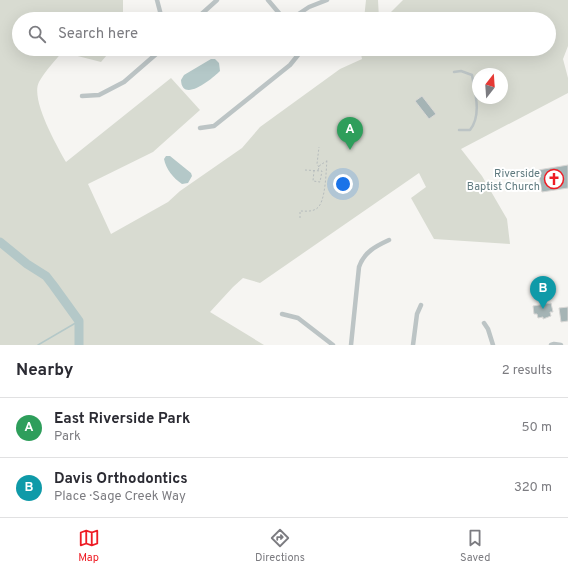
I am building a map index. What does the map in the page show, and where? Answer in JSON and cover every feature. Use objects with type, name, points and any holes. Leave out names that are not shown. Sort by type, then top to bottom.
[{"type":"street","points":[[157,0],[160,12]]},
{"type":"street","points":[[204,12],[217,0]]},
{"type":"street","points":[[268,0],[278,12]]},
{"type":"street","points":[[302,12],[309,7],[327,0]]},
{"type":"street","points":[[82,96],[99,96],[124,82],[154,56]]},
{"type":"street","points":[[200,128],[214,126],[290,65],[297,56]]},
{"type":"street","points":[[351,345],[359,267],[361,261],[372,249],[389,240]]},
{"type":"street","points":[[413,345],[417,314],[421,305]]},
{"type":"street","points":[[282,314],[298,318],[333,345]]},
{"type":"street","points":[[484,323],[488,329],[493,345]]},
{"type":"street","points":[[551,345],[561,345]]},
{"type":"lane","points":[[454,72],[461,71],[472,75],[477,104],[475,122],[472,128],[470,130],[459,130]]},
{"type":"path","points":[[319,147],[317,164],[319,167]]},
{"type":"path","points":[[300,218],[300,211],[317,209],[321,205],[324,192],[327,159]]},
{"type":"path","points":[[318,171],[322,163],[327,161]]},
{"type":"path","points":[[305,170],[318,171],[322,172],[320,182],[313,181],[314,171]]},
{"type":"shaded area","points":[[0,0],[123,0],[123,12],[12,12],[12,56],[59,56],[39,82],[37,90],[41,111],[66,162],[171,78],[200,110],[153,152],[88,184],[111,234],[168,202],[180,191],[242,148],[260,127],[340,69],[362,59],[361,56],[556,56],[556,12],[391,12],[403,0],[568,0],[568,46],[563,59],[568,78],[568,93],[461,149],[482,176],[507,219],[510,244],[434,239],[411,198],[426,187],[419,173],[260,283],[243,278],[210,312],[264,345],[0,345]]},
{"type":"shaded area","points":[[366,0],[378,0],[379,12],[365,12]]},
{"type":"shaded area","points":[[78,56],[106,56],[101,62]]},
{"type":"shaded area","points":[[211,59],[215,59],[219,63],[220,71],[211,79],[192,90],[187,90],[183,87],[181,80],[184,75]]},
{"type":"shaded area","points":[[166,156],[170,156],[191,173],[192,176],[188,183],[182,184],[168,170],[164,159]]},
{"type":"building","points":[[422,96],[436,114],[429,119],[415,101]]},
{"type":"building","name":"Riverside Baptist Church","points":[[568,165],[568,188],[542,192],[538,170]]},
{"type":"building","points":[[551,303],[553,312],[550,312],[551,316],[543,319],[543,317],[538,318],[537,314],[534,314],[533,306]]},
{"type":"building","points":[[568,307],[568,321],[561,322],[559,308]]},
{"type":"waterway","points":[[0,242],[27,264],[46,276],[53,285],[79,321],[79,345]]},
{"type":"waterway","points":[[38,345],[79,321]]},
{"type":"place","name":"East Riverside Park","points":[[350,150]]},
{"type":"place","name":"Riverside Baptist Church","points":[[554,179]]},
{"type":"place","name":"Davis Orthodontics","points":[[543,309]]}]
